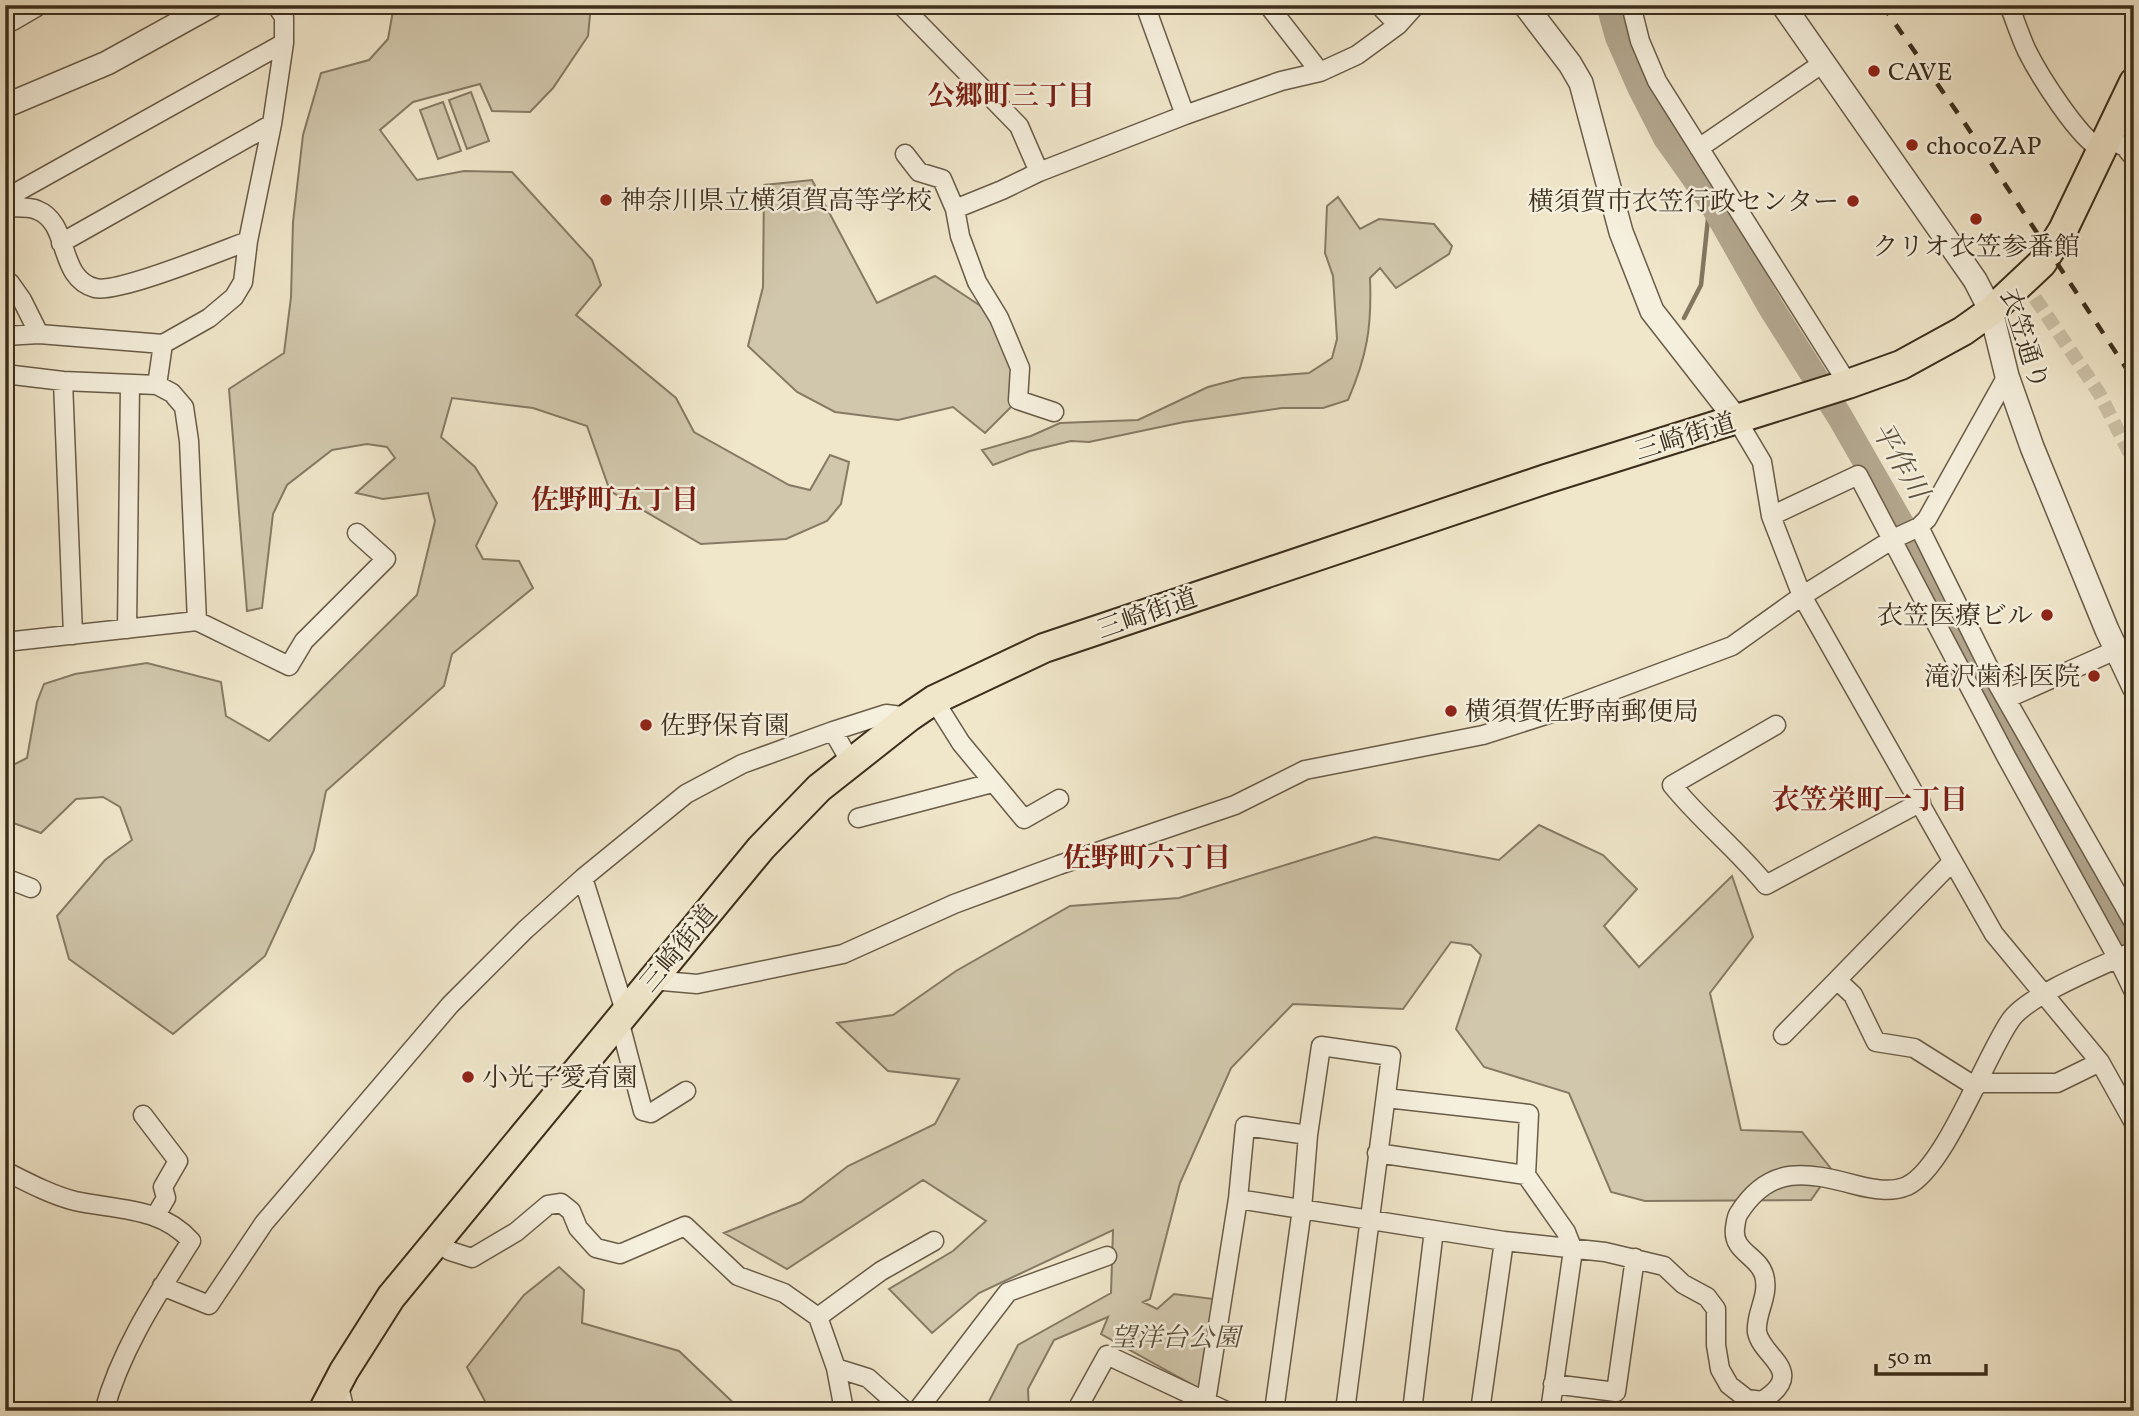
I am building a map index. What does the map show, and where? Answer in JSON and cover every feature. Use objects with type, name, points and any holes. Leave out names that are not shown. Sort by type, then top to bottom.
[{"type":"main road","name":"三崎街道","points":[[324,1411],[338,1383],[391,1297],[761,848],[818,788],[909,717],[934,700],[1044,648],[1539,481],[1772,409],[1900,365],[1963,331],[1991,311],[2042,263],[2063,230],[2134,82]]},
{"type":"street","points":[[5,19],[11,19],[35,5]]},
{"type":"street","points":[[5,106],[107,63],[187,14],[212,5]]},
{"type":"street","points":[[5,336],[39,334],[163,344],[209,318],[234,297],[243,282],[284,43],[284,17],[276,5]]},
{"type":"street","points":[[901,5],[1020,126],[1039,172]]},
{"type":"street","points":[[1145,5],[1185,115]]},
{"type":"street","points":[[1268,5],[1320,72]]},
{"type":"street","points":[[1379,5],[1398,24]]},
{"type":"street","points":[[955,209],[1039,172],[1185,115],[1281,81],[1320,72],[1357,55],[1398,24],[1416,5]]},
{"type":"street","points":[[1525,5],[1570,64],[1581,83],[1624,240],[1652,310],[1737,419],[1762,462],[1771,516],[1802,596],[1994,934],[2100,1062],[2134,1123]]},
{"type":"street","points":[[1631,5],[1640,41],[1657,81],[1847,384]]},
{"type":"street","name":"衣笠通り","points":[[1783,5],[1975,280],[1991,311],[2007,376],[2032,447],[2134,687]]},
{"type":"street","points":[[2009,5],[2028,52],[2073,123],[2093,146],[2104,144],[2124,147],[2134,158]]},
{"type":"street","points":[[5,205],[17,192],[284,43]]},
{"type":"street","points":[[1699,148],[1823,62]]},
{"type":"street","points":[[61,243],[272,124]]},
{"type":"street","points":[[905,154],[919,172],[942,178],[955,209],[960,236],[977,282],[999,318],[1020,368],[1018,400],[1054,412]]},
{"type":"street","points":[[5,205],[37,210],[53,222],[70,268],[84,283],[97,289],[130,284],[248,242]]},
{"type":"street","points":[[5,283],[10,283],[22,300],[39,334]]},
{"type":"street","points":[[158,385],[163,344]]},
{"type":"street","points":[[5,374],[63,381],[158,385],[172,393],[184,407],[189,441],[197,621]]},
{"type":"street","points":[[651,980],[697,984],[843,954],[954,904],[1235,805],[1305,770],[1483,734],[1583,702],[1732,646],[1802,596],[1927,519],[2007,376]]},
{"type":"street","points":[[63,381],[72,635]]},
{"type":"street","points":[[127,629],[130,384]]},
{"type":"street","points":[[1771,516],[1858,475],[2007,758],[2124,956],[2134,992]]},
{"type":"street","points":[[1918,527],[2006,699],[2134,923]]},
{"type":"street","points":[[5,628],[5,642],[197,621],[289,666],[304,641],[386,559],[357,533]]},
{"type":"street","points":[[2006,699],[2116,650]]},
{"type":"street","points":[[934,700],[961,743],[1024,819],[1059,799]]},
{"type":"street","points":[[162,1286],[209,1305],[264,1223],[450,1005],[525,930],[583,878],[686,794],[742,764],[833,731],[886,714],[909,717]]},
{"type":"street","points":[[1776,725],[1672,785],[1688,805],[1752,867],[1766,885],[1921,802]]},
{"type":"street","points":[[833,731],[850,761]]},
{"type":"street","points":[[858,818],[992,783]]},
{"type":"street","points":[[1783,1035],[1952,862]]},
{"type":"street","points":[[5,878],[31,888]]},
{"type":"street","points":[[583,878],[622,1016],[643,1111],[650,1113],[686,1091]]},
{"type":"street","points":[[1238,1199],[1504,1241],[1605,1252],[1664,1266],[1683,1284],[1707,1297],[1716,1309],[1716,1345],[1720,1370],[1729,1385],[1747,1399],[1762,1401],[1772,1394],[1782,1378],[1781,1366],[1765,1347],[1757,1332],[1766,1288],[1764,1272],[1738,1247],[1735,1233],[1737,1216],[1757,1190],[1773,1179],[1800,1175],[1821,1175],[1871,1189],[1893,1190],[1907,1186],[1920,1177],[1932,1163],[2011,1019],[2043,994],[2124,956]]},
{"type":"street","points":[[1837,980],[1853,995],[1876,1042],[1914,1048],[1977,1085],[2057,1083],[2100,1062]]},
{"type":"street","points":[[1274,1411],[1321,1046],[1391,1056],[1345,1411]]},
{"type":"street","points":[[1386,1098],[1529,1114],[1526,1175],[1566,1232],[1573,1250],[1550,1411]]},
{"type":"street","points":[[144,1115],[178,1161],[163,1187],[166,1198],[156,1215]]},
{"type":"street","points":[[1206,1401],[1238,1199],[1245,1126],[1308,1135]]},
{"type":"street","points":[[1377,1153],[1526,1175]]},
{"type":"street","points":[[5,1171],[72,1200],[156,1215],[181,1230],[191,1241],[162,1286],[120,1365],[104,1411]]},
{"type":"street","points":[[436,1242],[450,1251],[472,1258],[516,1232],[548,1205],[561,1203],[571,1211],[578,1228],[596,1248],[620,1254],[685,1227],[738,1276],[784,1293],[818,1317],[836,1368],[844,1410]]},
{"type":"street","points":[[1412,1411],[1434,1230]]},
{"type":"street","points":[[818,1317],[881,1271],[934,1241]]},
{"type":"street","points":[[1480,1411],[1504,1241]]},
{"type":"street","points":[[916,1411],[1008,1292],[1107,1256]]},
{"type":"street","points":[[1553,1384],[1616,1392],[1635,1258]]},
{"type":"street","points":[[1076,1411],[1107,1355],[1226,1411]]},
{"type":"street","points":[[836,1368],[868,1378],[905,1411]]},
{"type":"street","points":[[338,1383],[345,1411]]},
{"type":"green space","points":[[394,5],[591,5],[588,36],[553,88],[530,112],[492,111],[480,84],[413,102],[380,130],[417,180],[464,171],[512,172],[592,260],[601,285],[576,315],[676,398],[694,432],[789,485],[810,490],[830,455],[849,462],[841,504],[827,521],[786,539],[701,544],[610,491],[587,426],[533,408],[452,398],[441,437],[475,467],[497,503],[476,546],[483,559],[519,561],[533,588],[452,654],[444,686],[326,791],[314,850],[265,956],[173,1034],[69,959],[57,916],[105,860],[132,840],[120,807],[103,797],[76,799],[41,833],[5,820],[5,769],[27,758],[37,702],[44,684],[75,674],[147,663],[221,682],[226,716],[269,741],[417,595],[435,521],[428,493],[383,499],[356,493],[395,458],[387,447],[367,444],[332,450],[287,485],[273,514],[262,608],[247,611],[229,389],[284,353],[291,297],[293,222],[303,135],[321,73],[369,60],[388,39]]},
{"type":"green space","points":[[471,92],[489,141],[467,149],[449,100]]},
{"type":"green space","points":[[443,102],[461,151],[438,159],[420,110]]},
{"type":"green space","points":[[812,180],[877,303],[935,276],[999,318],[1018,400],[985,433],[953,407],[898,420],[835,412],[797,392],[748,346],[763,287],[764,185]]},
{"type":"green space","points":[[1338,197],[1360,229],[1379,219],[1434,224],[1452,246],[1449,254],[1396,288],[1380,268],[1370,278],[1367,341],[1348,400],[1323,408],[1282,408],[1184,422],[1089,442],[1071,441],[1030,451],[993,465],[982,450],[1031,436],[1060,423],[1138,420],[1208,387],[1242,378],[1309,373],[1332,358],[1337,339],[1333,276],[1325,253],[1327,206]]},
{"type":"green space","name":"望洋台公園","points":[[1539,825],[1603,855],[1637,889],[1604,926],[1639,967],[1732,876],[1753,937],[1710,993],[1741,1130],[1802,1132],[1832,1170],[1811,1200],[1645,1201],[1611,1192],[1569,1093],[1484,1067],[1456,1029],[1481,955],[1471,945],[1451,942],[1403,1009],[1293,1004],[1231,1068],[1180,1183],[1150,1299],[1143,1302],[1157,1309],[1174,1294],[1214,1299],[1200,1389],[1101,1334],[1108,1317],[1054,1340],[1028,1389],[1029,1411],[984,1411],[1018,1345],[1111,1293],[1113,1230],[979,1293],[932,1333],[889,1289],[953,1251],[986,1221],[923,1180],[787,1269],[724,1233],[801,1202],[848,1166],[935,1124],[959,1079],[888,1071],[837,1023],[893,1015],[956,971],[1070,906],[1179,898],[1375,837],[1499,860]]},
{"type":"green space","points":[[559,1267],[584,1290],[582,1323],[679,1351],[742,1411],[482,1411],[487,1405],[467,1367],[524,1295]]},
{"type":"waterway","name":"平作川","points":[[1609,5],[1618,37],[1666,138],[1710,200],[1770,306],[1840,417],[1949,607],[2039,792],[2134,950]]},
{"type":"waterway","points":[[1684,318],[1701,285],[1710,200]]},
{"type":"tunnel","points":[[2035,298],[2099,393],[2134,462]]},
{"type":"railway","points":[[1882,5],[1964,122],[2134,380]]},
{"type":"place","name":"CAVE","points":[[1874,71]]},
{"type":"place","name":"chocoZAP","points":[[1912,145]]},
{"type":"place","name":"神奈川県立横須賀高等学校","points":[[606,200]]},
{"type":"place","name":"横須賀市衣笠行政センター","points":[[1853,201]]},
{"type":"place","name":"クリオ衣笠参番館","points":[[1976,219]]},
{"type":"place","name":"衣笠医療ビル","points":[[2047,615]]},
{"type":"place","name":"滝沢歯科医院","points":[[2094,676]]},
{"type":"place","name":"横須賀佐野南郵便局","points":[[1451,711]]},
{"type":"place","name":"佐野保育園","points":[[646,725]]},
{"type":"place","name":"小光子愛育園","points":[[468,1077]]},
{"type":"district","name":"公郷町三丁目","points":[[1011,95]]},
{"type":"district","name":"佐野町五丁目","points":[[615,499]]},
{"type":"district","name":"衣笠栄町一丁目","points":[[1870,799]]},
{"type":"district","name":"佐野町六丁目","points":[[1147,857]]}]
